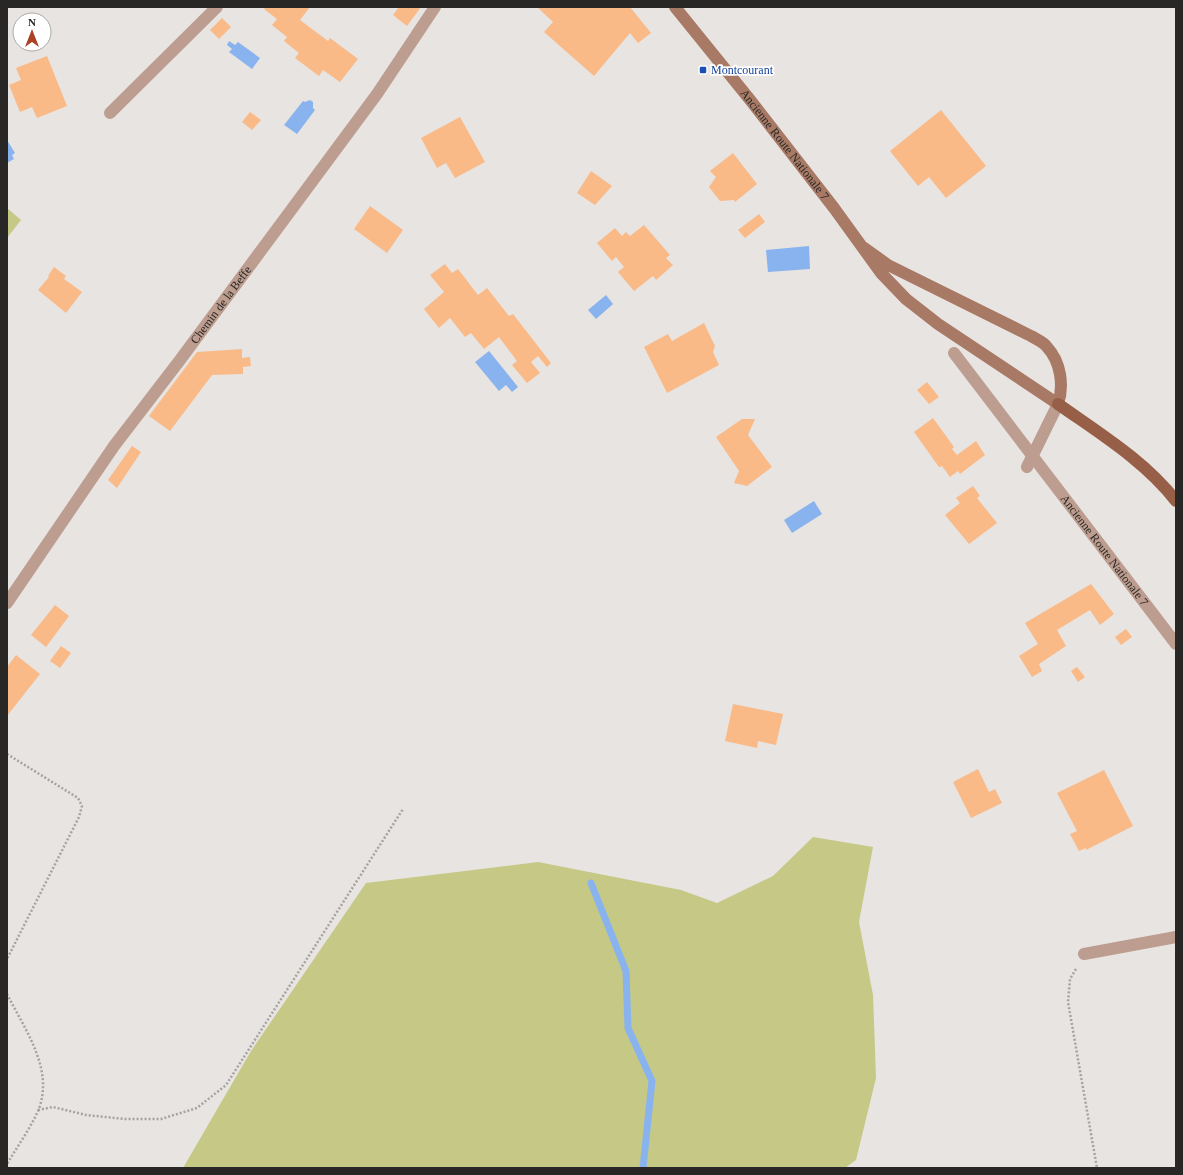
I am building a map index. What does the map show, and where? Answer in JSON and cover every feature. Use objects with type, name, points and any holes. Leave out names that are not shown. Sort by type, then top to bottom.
[{"type":"main road","points":[[1058,404],[1108,439],[1159,482],[1176,501]]},
{"type":"street","points":[[110,113],[217,7]]},
{"type":"street","name":"Chemin de la Beffe","points":[[7,603],[114,446],[185,353],[377,94],[435,7]]},
{"type":"street","name":"Ancienne Route Nationale 7","points":[[675,7],[751,101],[863,247],[881,273],[912,303],[938,324],[1058,404]]},
{"type":"street","name":"Ancienne Route Nationale 7","points":[[863,247],[888,265],[1031,336],[1047,346],[1055,359],[1061,378],[1062,393],[1027,467]]},
{"type":"street","name":"Ancienne Route Nationale 7","points":[[954,353],[1176,644]]},
{"type":"street","points":[[1084,954],[1176,937]]},
{"type":"path","points":[[7,754],[78,798],[82,806],[79,816],[7,959]]},
{"type":"path","points":[[38,1110],[53,1107],[86,1115],[125,1119],[161,1119],[197,1108],[226,1085],[403,809]]},
{"type":"path","points":[[1084,954],[1070,979],[1068,1002],[1097,1168]]},
{"type":"path","points":[[7,994],[38,1056],[44,1081],[38,1110],[7,1164]]},
{"type":"green space","points":[[7,208],[21,220],[7,238]]},
{"type":"green space","points":[[813,837],[873,847],[859,922],[873,995],[876,1078],[856,1160],[845,1168],[183,1168],[251,1051],[366,883],[538,862],[681,890],[717,903],[773,876]]},
{"type":"water","points":[[229,41],[235,45],[238,42],[260,58],[252,69],[229,52],[232,49],[227,45]]},
{"type":"water","points":[[310,100],[313,102],[313,108],[315,110],[297,134],[284,125],[303,101],[305,102]]},
{"type":"water","points":[[7,140],[15,153],[12,155],[14,159],[7,163]]},
{"type":"water","points":[[809,246],[810,269],[768,272],[766,250]]},
{"type":"water","points":[[606,295],[613,304],[596,319],[588,310]]},
{"type":"water","points":[[489,351],[518,387],[512,392],[506,385],[499,391],[475,362]]},
{"type":"water","points":[[814,501],[822,514],[792,533],[784,520]]},
{"type":"building","points":[[266,7],[310,7],[300,20],[328,41],[330,38],[358,59],[340,82],[323,70],[319,76],[295,58],[299,53],[284,41],[287,37],[272,25],[277,19],[264,9]]},
{"type":"building","points":[[399,7],[421,7],[407,26],[393,15]]},
{"type":"building","points":[[537,7],[630,7],[651,33],[638,43],[630,33],[594,76],[544,32],[553,22]]},
{"type":"building","points":[[222,18],[231,27],[219,39],[210,30]]},
{"type":"building","points":[[47,56],[67,106],[37,118],[32,107],[20,112],[9,85],[21,80],[16,68]]},
{"type":"building","points":[[941,110],[986,166],[946,198],[929,177],[918,186],[890,151]]},
{"type":"building","points":[[250,112],[261,120],[252,130],[242,122]]},
{"type":"building","points":[[460,117],[485,162],[455,178],[446,163],[437,168],[421,138]]},
{"type":"building","points":[[733,153],[757,184],[735,202],[734,200],[720,201],[709,187],[716,177],[710,171]]},
{"type":"building","points":[[591,171],[612,186],[595,205],[577,193]]},
{"type":"building","points":[[370,206],[403,230],[387,253],[354,229]]},
{"type":"building","points":[[759,214],[765,222],[745,238],[738,230]]},
{"type":"building","points":[[644,225],[670,255],[666,258],[673,265],[656,280],[653,276],[634,291],[618,272],[624,267],[616,257],[612,261],[597,243],[615,228],[622,236],[626,232],[630,236]]},
{"type":"building","points":[[445,264],[452,273],[458,269],[478,295],[487,288],[509,316],[513,314],[551,363],[547,367],[538,356],[531,362],[540,373],[527,383],[512,365],[517,361],[499,337],[484,349],[471,333],[465,337],[450,318],[439,328],[424,309],[444,292],[430,275]]},
{"type":"building","points":[[54,267],[66,276],[64,279],[82,292],[66,313],[38,290],[49,277],[48,276]]},
{"type":"building","points":[[704,323],[715,346],[713,352],[719,365],[667,393],[644,347],[668,334],[672,341]]},
{"type":"building","points":[[242,349],[242,358],[250,357],[251,366],[243,367],[243,374],[212,375],[170,431],[149,416],[197,352]]},
{"type":"building","points":[[927,382],[939,397],[929,404],[917,390]]},
{"type":"building","points":[[933,418],[954,447],[952,449],[957,455],[976,441],[985,455],[960,474],[958,471],[950,477],[942,466],[939,467],[914,432]]},
{"type":"building","points":[[742,419],[755,419],[748,435],[772,467],[747,486],[734,483],[739,471],[716,437]]},
{"type":"building","points":[[132,446],[141,452],[117,488],[108,480]]},
{"type":"building","points":[[973,486],[980,496],[977,498],[997,523],[969,544],[945,515],[960,503],[956,498]]},
{"type":"building","points":[[1091,584],[1114,614],[1100,625],[1090,610],[1057,630],[1066,646],[1039,664],[1042,671],[1032,677],[1019,656],[1038,644],[1025,623]]},
{"type":"building","points":[[55,605],[69,616],[46,647],[31,635]]},
{"type":"building","points":[[1126,629],[1132,637],[1121,645],[1115,637]]},
{"type":"building","points":[[61,646],[71,653],[60,668],[50,661]]},
{"type":"building","points":[[16,655],[40,674],[7,716],[7,667]]},
{"type":"building","points":[[1077,667],[1085,677],[1078,682],[1071,671]]},
{"type":"building","points":[[733,704],[783,714],[776,745],[758,741],[757,748],[725,741]]},
{"type":"building","points":[[978,769],[989,792],[995,789],[1002,803],[971,818],[953,782]]},
{"type":"building","points":[[1104,770],[1133,826],[1086,850],[1086,848],[1079,851],[1070,834],[1077,831],[1057,793]]},
{"type":"waterway","points":[[591,883],[626,971],[628,1028],[652,1081],[643,1168]]},
{"type":"place","name":"Montcourant","points":[[703,70]]}]
